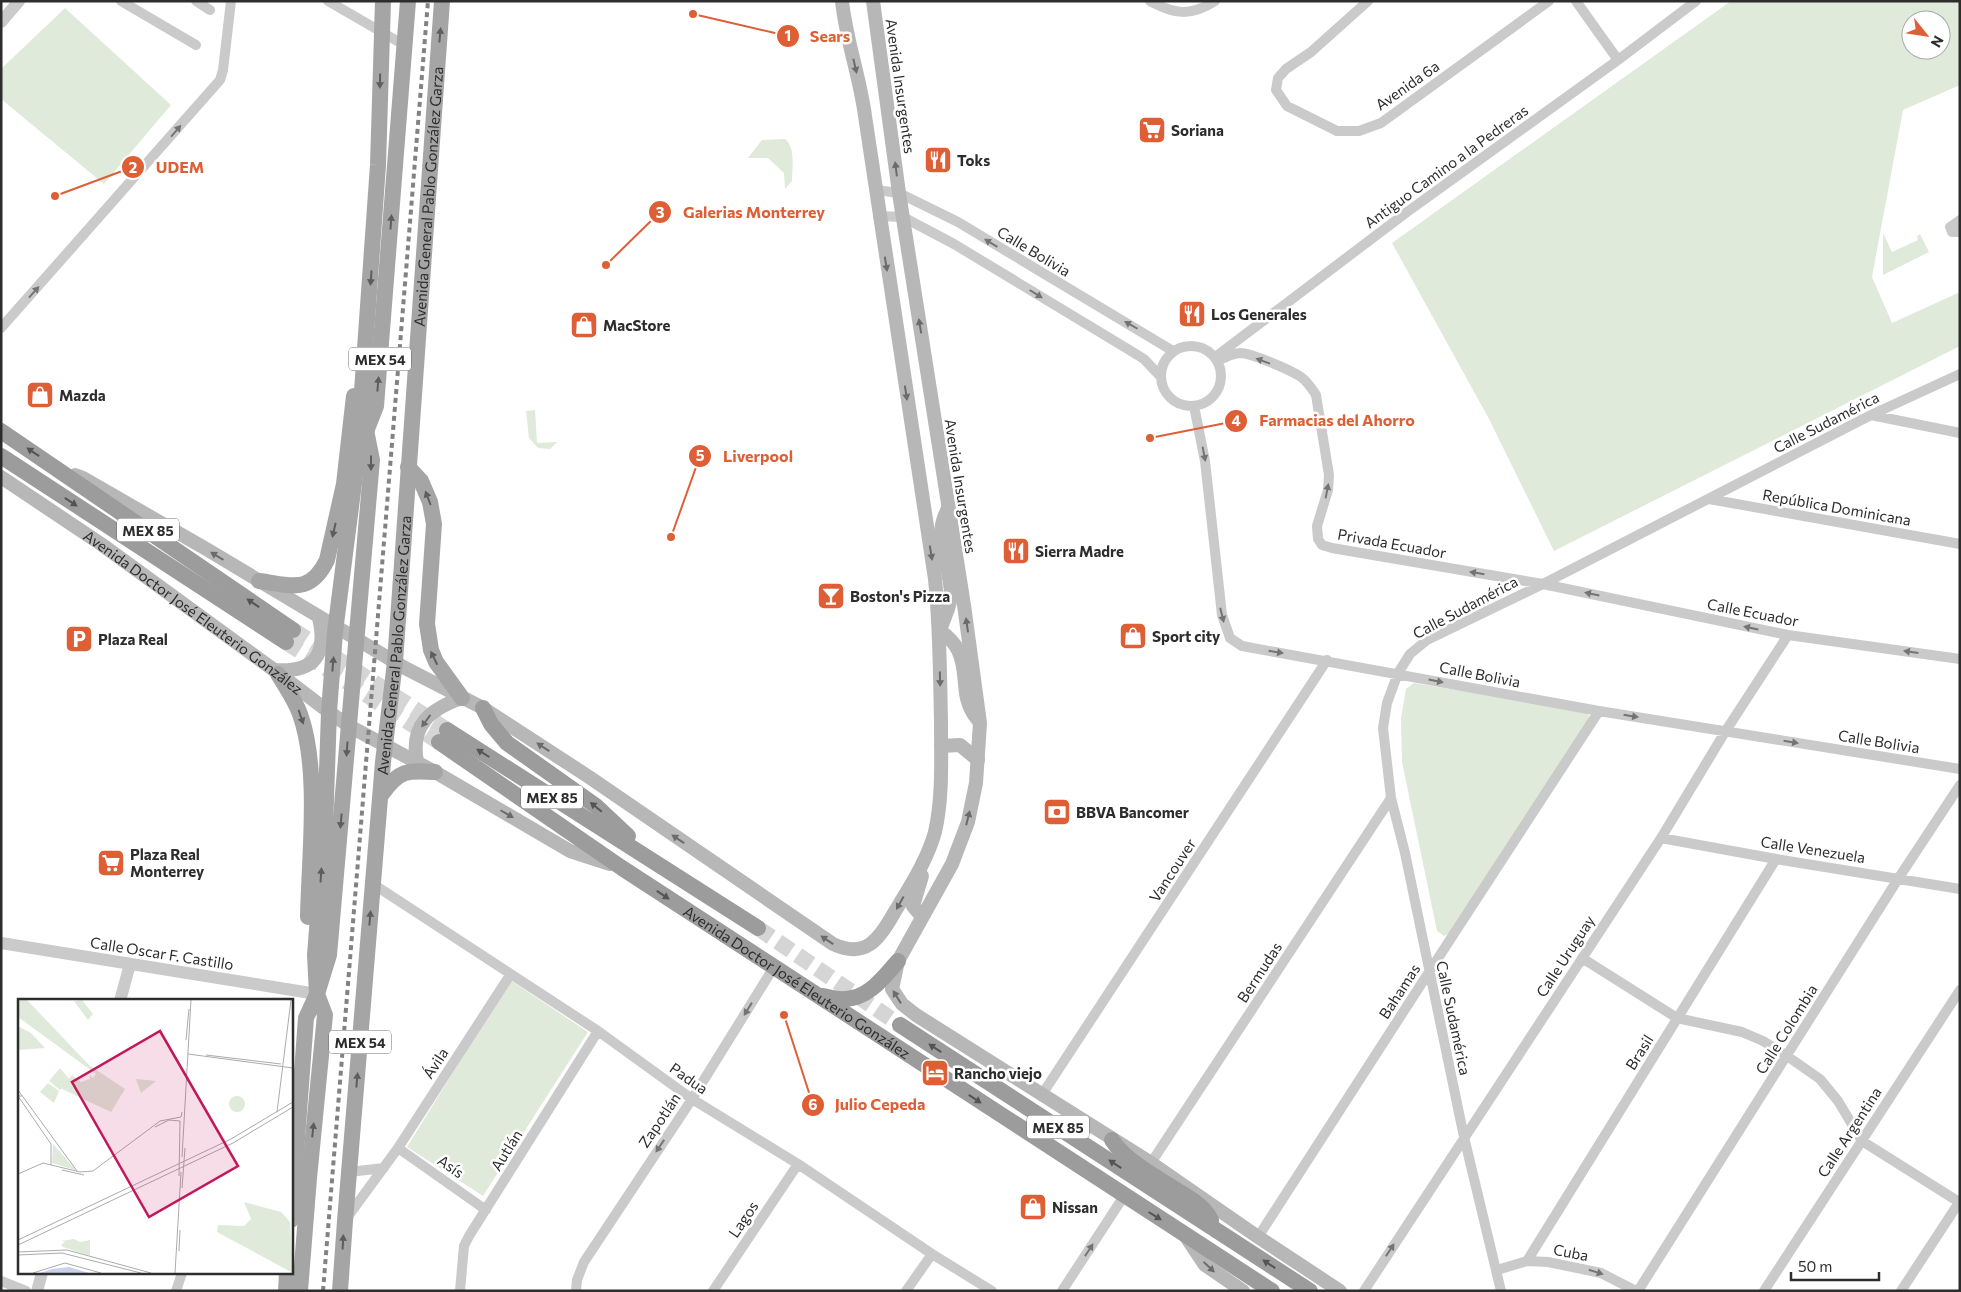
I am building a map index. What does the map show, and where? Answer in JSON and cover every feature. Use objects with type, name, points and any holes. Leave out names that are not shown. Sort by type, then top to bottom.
[{"type":"highway","name":"Avenida Doctor José Eleuterio González","points":[[1,431],[63,472],[290,636],[1,456]]},
{"type":"highway","points":[[483,708],[491,724],[507,744],[596,806],[657,863]]},
{"type":"highway","name":"Avenida Doctor José Eleuterio González","points":[[758,928],[657,863],[443,736],[622,868],[1272,1291]]},
{"type":"highway","points":[[817,996],[845,999],[864,994],[881,980],[898,961]]},
{"type":"highway","name":"Avenida Doctor José Eleuterio González","points":[[900,1025],[1310,1291]]},
{"type":"highway","points":[[1112,1140],[1116,1147],[1130,1159],[1196,1203],[1207,1213],[1215,1229]]},
{"type":"main road","name":"MEX 54","points":[[312,993],[329,955],[372,460],[361,405],[378,165],[383,1]]},
{"type":"main road","name":"MEX 54","points":[[300,1291],[325,1015],[312,993],[336,626],[358,452],[376,406],[408,1]]},
{"type":"main road","name":"Avenida General Pablo González Garza","points":[[340,1291],[385,746],[395,662],[442,1]]},
{"type":"main road","points":[[842,1],[846,29],[863,102],[878,216],[935,579],[939,630],[940,790],[935,832],[913,906],[918,912],[924,914]]},
{"type":"main road","name":"Avenida Insurgentes","points":[[873,1],[899,193],[975,677],[980,723],[976,783],[968,822],[952,864],[898,961]]},
{"type":"main road","points":[[259,581],[296,586],[304,585],[316,578],[327,560],[344,484],[356,375],[366,345]]},
{"type":"main road","points":[[408,468],[421,481],[430,502],[434,524],[427,624],[431,650],[436,662],[462,698]]},
{"type":"main road","points":[[63,472],[83,478],[395,662],[483,708],[589,777],[833,944],[844,949],[856,950],[872,943],[885,929],[927,854]]},
{"type":"main road","name":"Avenida Doctor José Eleuterio González","points":[[1,477],[101,544],[329,712],[385,746]]},
{"type":"main road","points":[[939,630],[951,595],[940,529],[942,517],[948,507]]},
{"type":"main road","points":[[292,1207],[306,1018],[312,993],[310,772],[305,732],[300,713],[276,672],[298,670],[312,662],[321,645],[322,637],[319,618]]},
{"type":"main road","points":[[939,630],[957,648],[961,656],[969,710],[980,723]]},
{"type":"main road","points":[[417,762],[415,750],[422,724],[431,713],[442,705],[462,698]]},
{"type":"main road","points":[[941,746],[960,745],[978,760]]},
{"type":"main road","name":"MEX 85","points":[[385,746],[435,772],[570,851],[622,868]]},
{"type":"main road","points":[[382,794],[392,780],[404,772],[414,770],[435,772]]},
{"type":"main road","points":[[311,808],[326,801],[346,773]]},
{"type":"main road","points":[[898,961],[892,989],[902,1004],[1042,1096],[1151,1163],[1340,1291]]},
{"type":"main road","name":"Avenida Doctor José Eleuterio González","points":[[1184,1234],[1205,1265],[1243,1291]]},
{"type":"main road","points":[[286,1291],[287,1274]]},
{"type":"street","points":[[1,22],[19,1]]},
{"type":"street","points":[[121,1],[196,45]]},
{"type":"street","points":[[196,1],[210,10]]},
{"type":"street","points":[[1,328],[220,80],[223,70],[231,1]]},
{"type":"street","points":[[328,1],[404,45]]},
{"type":"street","points":[[1150,1],[1168,10],[1179,12],[1192,11],[1215,1]]},
{"type":"street","name":"Avenida 6a","points":[[1368,1],[1311,52],[1286,69],[1278,78],[1276,90],[1288,106],[1337,131],[1348,132],[1368,129],[1381,123],[1549,1]]},
{"type":"street","points":[[1576,1],[1618,60]]},
{"type":"street","name":"Antiguo Camino a la Pedreras","points":[[1216,359],[1407,212],[1618,60],[1696,1]]},
{"type":"street","name":"Calle Bolivia","points":[[876,190],[899,193],[958,222],[1173,351]]},
{"type":"street","points":[[878,216],[903,217],[954,244],[1132,351],[1144,359],[1161,377],[1167,393],[1180,404],[1194,406],[1206,401],[1216,390],[1220,372],[1216,359],[1200,347],[1180,347],[1173,351],[1163,366],[1161,377]]},
{"type":"street","points":[[1960,220],[1950,227],[1952,232],[1960,232]]},
{"type":"street","name":"Privada Ecuador","points":[[1216,359],[1229,354],[1242,353],[1284,368],[1309,384],[1316,395],[1329,475],[1328,490],[1317,526],[1318,538],[1322,545],[1341,551],[1543,584]]},
{"type":"street","name":"Calle Sudamérica","points":[[1501,1291],[1464,1137],[1405,853],[1391,798],[1383,728],[1387,703],[1398,673],[1410,654],[1427,640],[1709,500],[1871,415],[1960,374]]},
{"type":"street","name":"Calle Bolivia","points":[[1194,406],[1205,461],[1222,615],[1230,638],[1242,646],[1599,711],[1960,769]]},
{"type":"street","points":[[1871,415],[1960,433]]},
{"type":"street","name":"República Dominicana","points":[[1709,500],[1960,544]]},
{"type":"street","name":"Calle Ecuador","points":[[1543,584],[1788,635],[1960,659]]},
{"type":"street","name":"Calle Uruguay","points":[[1364,1291],[1661,838],[1725,732],[1788,635]]},
{"type":"street","name":"Vancouver","points":[[1042,1096],[1327,660]]},
{"type":"street","name":"Bahamas","points":[[1258,1237],[1599,711]]},
{"type":"street","name":"Calle Colombia","points":[[1637,1291],[1898,879],[1960,785]]},
{"type":"street","name":"Bermudas","points":[[1151,1163],[1391,798]]},
{"type":"street","name":"Calle Venezuela","points":[[1661,838],[1776,859],[1960,888]]},
{"type":"street","name":"Brasil","points":[[1527,1261],[1776,859]]},
{"type":"street","name":"Padua","points":[[373,884],[598,1031],[692,1099],[798,1164],[932,1254],[992,1291]]},
{"type":"street","name":"Calle Oscar F. Castillo","points":[[1,943],[312,993]]},
{"type":"street","points":[[1582,958],[1677,1018],[1742,1032],[1763,1041],[1787,1056],[1820,1079],[1838,1101],[1862,1141],[1959,1202],[1901,1291]]},
{"type":"street","points":[[121,999],[130,964]]},
{"type":"street","name":"Zapotlán","points":[[576,1291],[577,1280],[584,1262],[692,1099],[774,967]]},
{"type":"street","name":"Ávila","points":[[345,1221],[398,1148],[510,975]]},
{"type":"street","name":"Calle Argentina","points":[[1764,1291],[1960,990]]},
{"type":"street","name":"Autlán","points":[[460,1291],[464,1246],[598,1031]]},
{"type":"street","name":"Asís","points":[[398,1148],[486,1210]]},
{"type":"street","name":"Lagos","points":[[713,1291],[798,1164]]},
{"type":"street","points":[[349,1172],[384,1168]]},
{"type":"street","points":[[1062,1291],[1124,1196]]},
{"type":"street","points":[[906,1291],[932,1254]]},
{"type":"street","name":"Cuba","points":[[1497,1270],[1527,1261],[1548,1262],[1601,1273],[1637,1291]]},
{"type":"street","points":[[37,1291],[42,1274]]},
{"type":"street","points":[[176,1291],[182,1274]]},
{"type":"street","points":[[1,1281],[26,1291]]},
{"type":"green space","points":[[1731,1],[1960,1],[1960,85],[1903,110],[1872,277],[1892,323],[1960,292],[1960,346],[1554,551],[1489,419],[1392,243]]},
{"type":"green space","points":[[65,8],[171,105],[104,184],[1,99],[1,69]]},
{"type":"green space","points":[[785,139],[791,147],[793,165],[792,181],[785,189],[784,173],[768,158],[748,158],[762,140]]},
{"type":"green space","points":[[1883,233],[1892,252],[1918,240],[1917,236],[1920,234],[1929,252],[1883,275]]},
{"type":"green space","points":[[535,410],[537,443],[557,442],[550,449],[538,448],[529,438],[526,411]]},
{"type":"green space","points":[[1414,683],[1583,711],[1589,715],[1588,722],[1451,933],[1444,936],[1437,931],[1402,762],[1401,718],[1406,689]]},
{"type":"green space","points":[[510,980],[588,1032],[483,1196],[407,1147]]},
{"type":"tunnel","points":[[293,630],[447,730]]},
{"type":"tunnel","points":[[286,642],[439,742]]},
{"type":"tunnel","points":[[758,928],[900,1025]]},
{"type":"railway","points":[[323,1291],[428,1]]},
{"type":"place","name":"Sears","points":[[693,14]]},
{"type":"place","name":"Soriana","points":[[1152,130]]},
{"type":"place","name":"Toks","points":[[938,160]]},
{"type":"place","name":"UDEM","points":[[55,196]]},
{"type":"place","name":"Galerias Monterrey","points":[[606,265]]},
{"type":"place","name":"Los Generales","points":[[1192,314]]},
{"type":"place","name":"MacStore","points":[[584,325]]},
{"type":"place","name":"Mazda","points":[[40,395]]},
{"type":"place","name":"Farmacias del Ahorro","points":[[1150,438]]},
{"type":"place","name":"Liverpool","points":[[671,537]]},
{"type":"place","name":"Sierra Madre","points":[[1016,551]]},
{"type":"place","name":"Boston's Pizza","points":[[831,596]]},
{"type":"place","name":"Sport city","points":[[1133,636]]},
{"type":"place","name":"Plaza Real","points":[[79,639]]},
{"type":"place","name":"BBVA Bancomer","points":[[1057,812]]},
{"type":"place","name":"Plaza Real Monterrey","points":[[111,863]]},
{"type":"place","name":"Julio Cepeda","points":[[784,1015]]},
{"type":"place","name":"Rancho viejo","points":[[935,1073]]},
{"type":"place","name":"Nissan","points":[[1033,1207]]}]
